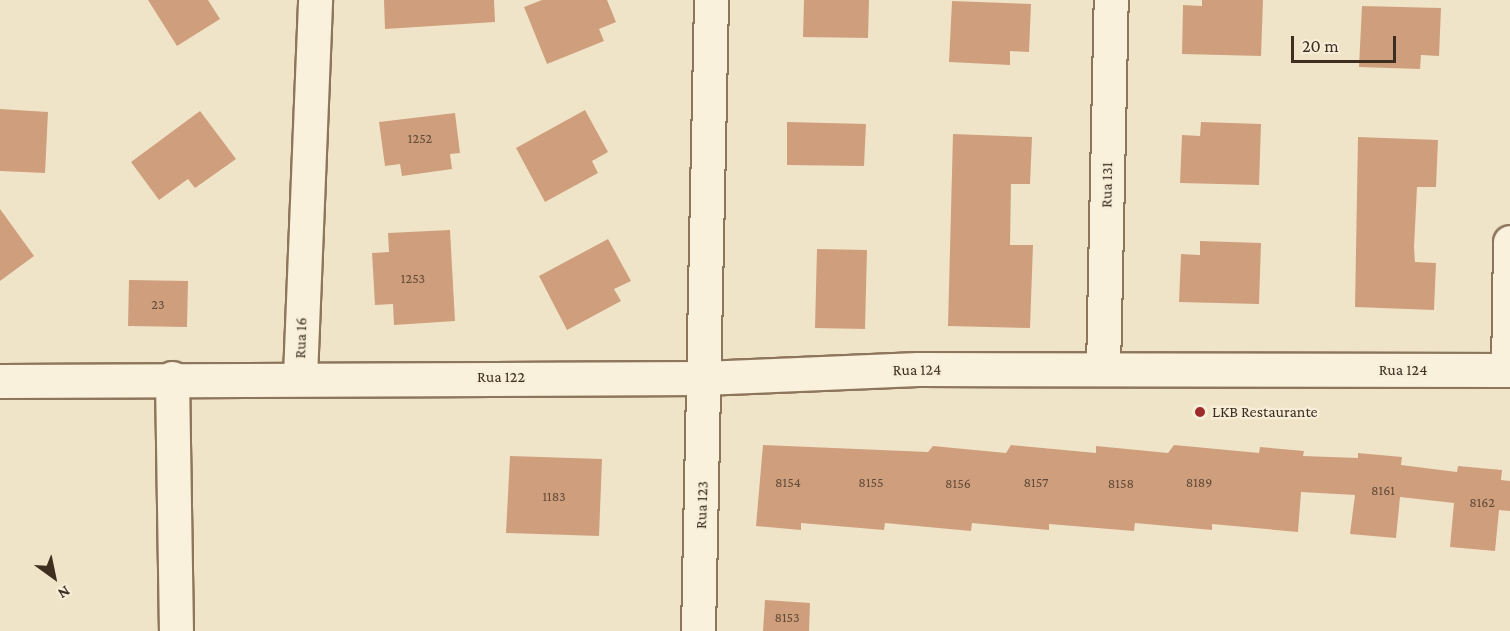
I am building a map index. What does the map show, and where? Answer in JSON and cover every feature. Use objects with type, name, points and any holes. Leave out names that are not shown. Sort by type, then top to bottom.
[{"type":"street","name":"Rua 16","points":[[0,381],[300,376],[315,0]]},
{"type":"street","points":[[703,378],[711,0]]},
{"type":"street","name":"Rua 131","points":[[1103,369],[1111,0]]},
{"type":"street","points":[[1509,370],[1510,242]]},
{"type":"street","name":"Rua 124","points":[[703,378],[918,369],[1509,370]]},
{"type":"street","name":"Rua 122","points":[[300,376],[703,378]]},
{"type":"street","points":[[172,378],[176,631]]},
{"type":"street","name":"Rua 123","points":[[698,631],[703,378]]},
{"type":"building","points":[[148,0],[208,0],[220,19],[177,46]]},
{"type":"building","points":[[384,0],[494,0],[495,22],[385,29]]},
{"type":"building","points":[[542,0],[607,0],[616,22],[599,29],[604,41],[547,64],[524,7]]},
{"type":"building","points":[[804,0],[869,0],[868,38],[803,37]]},
{"type":"building","points":[[1202,0],[1263,0],[1261,56],[1182,54],[1183,5],[1202,6]]},
{"type":"building","points":[[952,1],[1031,4],[1029,52],[1010,51],[1010,65],[949,62]]},
{"type":"building","points":[[1362,6],[1441,8],[1439,56],[1421,55],[1420,69],[1359,67]]},
{"type":"building","points":[[0,109],[48,112],[45,173],[0,171]]},
{"type":"building","points":[[585,110],[608,152],[592,161],[598,173],[545,202],[516,148]]},
{"type":"building","points":[[200,111],[236,159],[195,188],[188,179],[159,200],[131,162]]},
{"type":"building","points":[[455,113],[460,153],[450,154],[452,169],[402,176],[400,164],[385,166],[379,122]]},
{"type":"building","points":[[787,122],[866,124],[864,166],[787,165]]},
{"type":"building","points":[[1201,122],[1261,124],[1259,185],[1180,183],[1182,135],[1200,136]]},
{"type":"building","points":[[953,134],[1032,137],[1030,184],[1011,184],[1010,245],[1033,245],[1030,328],[948,326]]},
{"type":"building","points":[[1358,137],[1438,140],[1436,187],[1417,187],[1414,248],[1415,262],[1436,263],[1434,310],[1355,307]]},
{"type":"building","points":[[0,209],[34,256],[0,281]]},
{"type":"building","points":[[450,230],[455,321],[394,325],[393,304],[375,305],[372,253],[389,252],[388,233]]},
{"type":"building","points":[[608,239],[631,281],[614,289],[621,301],[567,330],[539,276]]},
{"type":"building","points":[[1200,241],[1261,243],[1259,304],[1179,302],[1181,254],[1200,255]]},
{"type":"building","points":[[817,249],[867,250],[865,329],[815,328]]},
{"type":"building","points":[[129,280],[188,281],[187,327],[128,326]]},
{"type":"building","points":[[763,445],[928,452],[933,446],[1006,453],[1011,445],[1096,453],[1096,446],[1168,453],[1174,445],[1259,453],[1260,447],[1304,451],[1303,456],[1358,458],[1358,453],[1402,457],[1401,465],[1457,472],[1458,466],[1502,470],[1501,480],[1510,481],[1510,511],[1499,510],[1495,551],[1450,547],[1454,503],[1400,497],[1396,538],[1350,534],[1355,495],[1301,492],[1298,532],[1212,524],[1212,530],[1135,523],[1134,531],[1049,524],[1049,530],[972,523],[971,531],[885,523],[884,530],[801,523],[801,530],[756,526]]},
{"type":"building","points":[[510,456],[602,459],[599,536],[506,533]]},
{"type":"building","points":[[765,600],[810,603],[809,631],[763,631]]},
{"type":"place","name":"LKB Restaurante","points":[[1200,412]]}]
